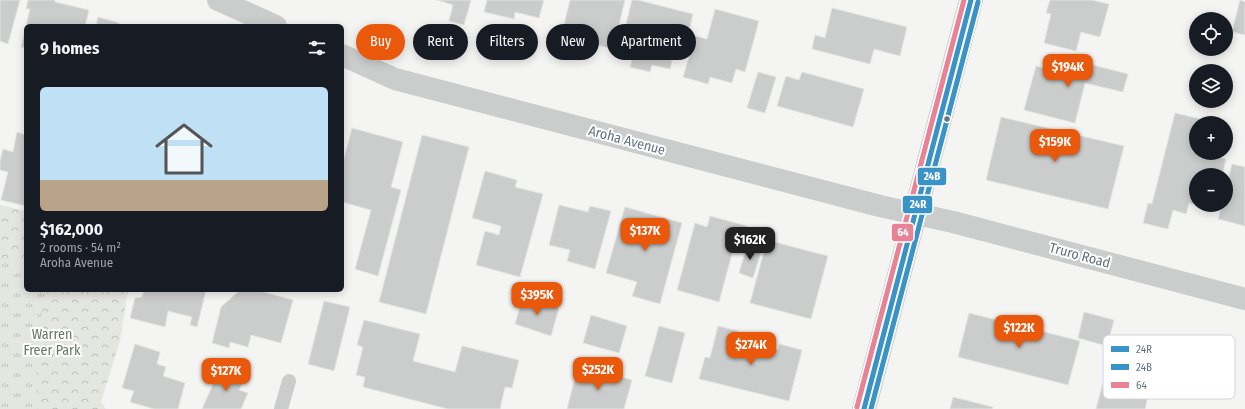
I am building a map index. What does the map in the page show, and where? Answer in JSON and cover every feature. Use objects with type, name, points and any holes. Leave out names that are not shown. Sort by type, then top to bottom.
[{"type":"main road","points":[[864,409],[971,0]]},
{"type":"street","points":[[218,0],[272,24]]},
{"type":"street","name":"Aroha Avenue","points":[[344,56],[395,79],[915,214]]},
{"type":"street","name":"Truro Road","points":[[915,214],[953,222],[1245,299]]},
{"type":"lane","points":[[282,409],[289,381]]},
{"type":"green space","points":[[0,205],[24,211],[24,258],[0,260]]},
{"type":"green space","name":"Warren Freer Park","points":[[0,215],[24,221],[24,292],[121,292],[93,389],[105,409],[0,409]]},
{"type":"green space","points":[[47,292],[128,292],[120,341],[101,402],[106,409],[37,409],[36,333]]},
{"type":"building","points":[[0,0],[20,0],[8,44],[0,41]]},
{"type":"building","points":[[28,0],[55,0],[55,2],[89,10],[86,24],[26,24],[30,9],[26,9]]},
{"type":"building","points":[[437,0],[471,0],[464,24],[449,21],[453,5]]},
{"type":"building","points":[[487,0],[544,0],[539,18],[515,12],[514,19],[484,12]]},
{"type":"building","points":[[570,0],[625,0],[619,24],[607,24],[607,47],[599,45],[599,24],[564,24]]},
{"type":"building","points":[[632,0],[638,0],[693,14],[690,24],[626,24]]},
{"type":"building","points":[[1050,0],[1091,0],[1109,4],[1100,37],[1081,32],[1076,51],[1044,43],[1051,14],[1046,13]]},
{"type":"building","points":[[1240,0],[1245,2],[1245,35],[1233,32]]},
{"type":"building","points":[[832,8],[907,27],[900,56],[874,49],[870,64],[812,49],[815,35],[825,38]]},
{"type":"building","points":[[715,9],[759,21],[745,72],[736,69],[732,83],[710,77],[708,84],[683,77],[688,60],[696,60],[696,36],[707,39]]},
{"type":"building","points":[[98,17],[119,23],[119,24],[96,24]]},
{"type":"building","points":[[24,34],[24,48],[21,47]]},
{"type":"building","points":[[1058,55],[1085,62],[1081,78],[1086,79],[1089,64],[1128,74],[1123,92],[1085,83],[1075,123],[1024,110],[1036,66],[1054,71]]},
{"type":"building","points":[[632,60],[672,60],[670,69],[652,65],[650,72],[630,67]]},
{"type":"building","points":[[758,72],[776,77],[765,113],[747,108]]},
{"type":"building","points":[[802,72],[864,89],[853,127],[777,106],[786,76],[799,80]]},
{"type":"building","points":[[1175,113],[1189,116],[1189,160],[1226,160],[1224,168],[1189,168],[1189,203],[1186,214],[1173,210],[1168,229],[1143,223],[1148,203],[1152,204]]},
{"type":"building","points":[[1001,117],[1124,146],[1108,209],[986,180]]},
{"type":"building","points":[[352,128],[403,142],[391,187],[401,190],[378,276],[355,269],[371,210],[344,203],[344,158]]},
{"type":"building","points":[[17,132],[24,134],[24,206],[1,200],[8,172],[0,170],[0,161],[3,149],[13,152]]},
{"type":"building","points":[[422,135],[469,147],[426,314],[379,302]]},
{"type":"building","points":[[1232,164],[1245,167],[1245,226],[1218,219],[1220,212],[1233,212],[1233,168],[1231,168]]},
{"type":"building","points":[[485,171],[517,180],[515,187],[543,194],[520,277],[476,265],[485,231],[499,235],[501,226],[472,218]]},
{"type":"building","points":[[559,205],[588,212],[590,206],[611,211],[595,269],[567,261],[570,250],[549,245]]},
{"type":"building","points":[[625,207],[682,223],[660,304],[632,296],[637,282],[606,273]]},
{"type":"building","points":[[710,216],[747,226],[741,252],[733,250],[719,302],[677,290],[695,223],[707,227]]},
{"type":"building","points":[[767,240],[828,256],[811,319],[750,303]]},
{"type":"building","points":[[747,245],[762,249],[753,278],[739,273]]},
{"type":"building","points":[[143,292],[206,292],[197,327],[190,325],[192,317],[168,311],[165,327],[130,318],[135,298],[142,297]]},
{"type":"building","points":[[238,292],[263,292],[293,300],[281,343],[251,335],[248,347],[230,342],[229,348],[212,343],[221,307]]},
{"type":"building","points":[[523,297],[559,308],[551,336],[515,324]]},
{"type":"building","points":[[324,301],[350,307],[334,371],[308,364]]},
{"type":"building","points":[[1084,312],[1114,320],[1110,335],[1103,335],[1103,345],[1078,338]]},
{"type":"building","points":[[969,313],[1080,341],[1068,385],[958,357]]},
{"type":"building","points":[[591,315],[627,326],[619,353],[583,343]]},
{"type":"building","points":[[364,320],[420,334],[413,361],[455,372],[462,346],[519,360],[512,388],[505,387],[500,409],[448,409],[363,387],[365,377],[356,375],[363,347],[357,345]]},
{"type":"building","points":[[659,326],[685,333],[672,383],[645,376]]},
{"type":"building","points":[[718,326],[738,331],[736,339],[778,350],[779,344],[802,350],[789,401],[699,379],[705,357],[710,358]]},
{"type":"building","points":[[135,344],[160,352],[157,364],[166,367],[163,376],[185,383],[178,409],[154,409],[130,402],[134,391],[122,388]]},
{"type":"building","points":[[221,366],[245,377],[239,390],[248,393],[241,409],[202,409]]},
{"type":"building","points":[[578,366],[632,380],[624,409],[567,409]]},
{"type":"building","points":[[1103,382],[1103,399],[1147,399],[1145,409],[1096,409]]},
{"type":"building","points":[[953,397],[993,407],[992,409],[950,409]]},
{"type":"transit line","name":"64","points":[[857,407],[964,0]]},
{"type":"transit line","name":"24R","points":[[864,409],[971,0]]},
{"type":"transit line","name":"24B","points":[[871,409],[978,2]]}]
